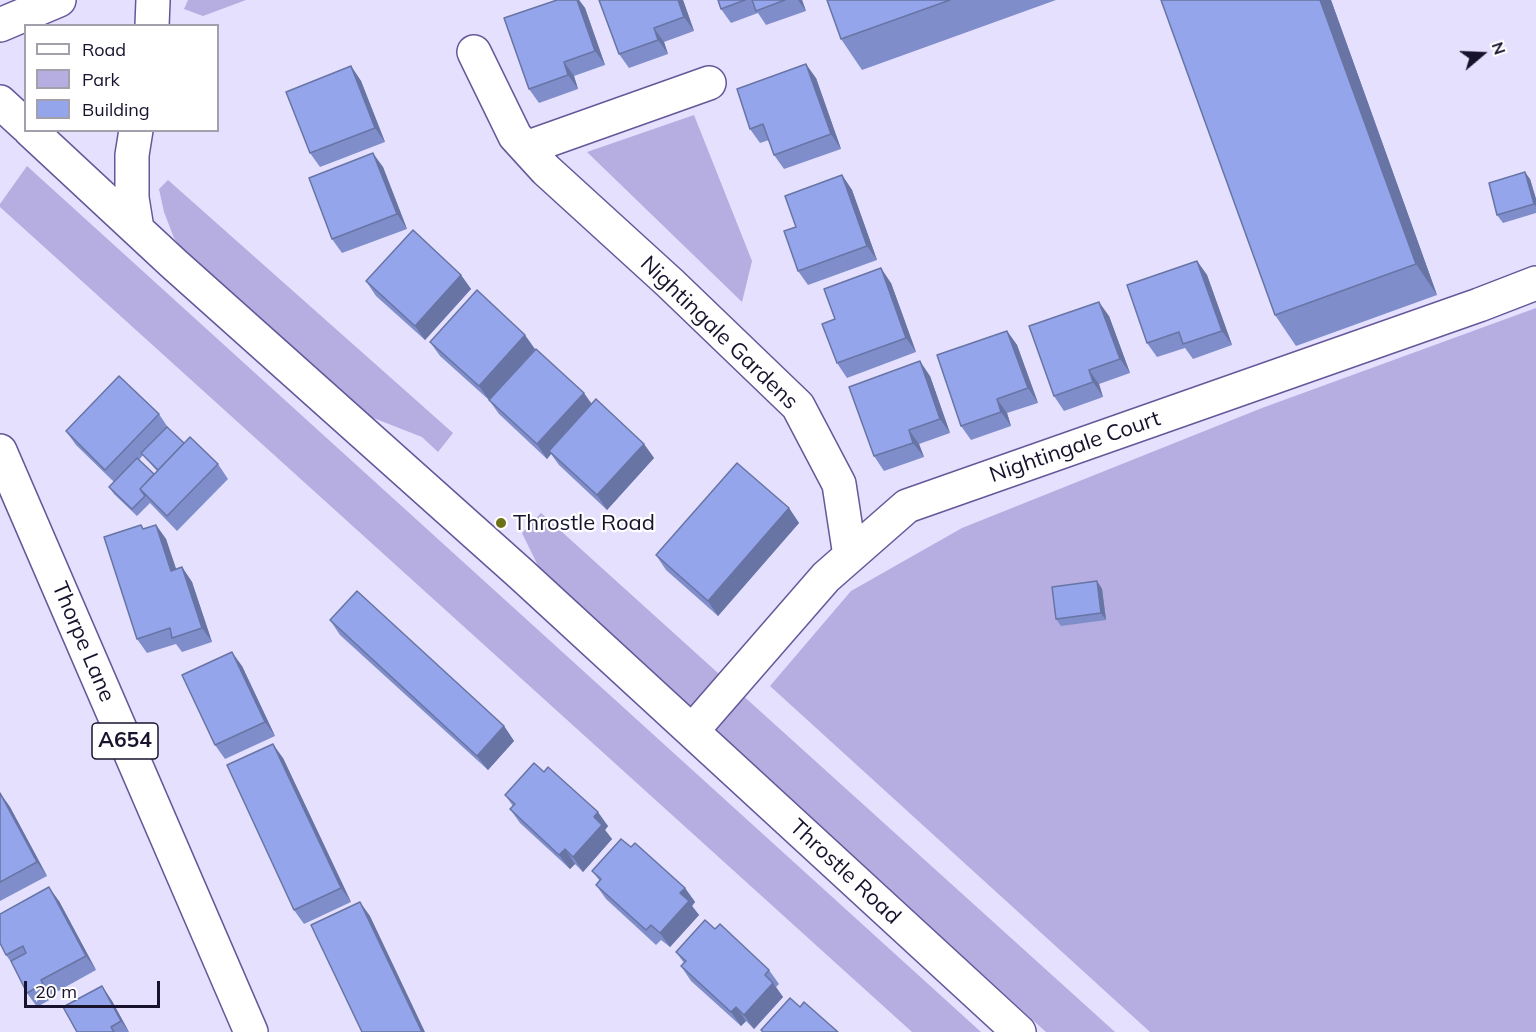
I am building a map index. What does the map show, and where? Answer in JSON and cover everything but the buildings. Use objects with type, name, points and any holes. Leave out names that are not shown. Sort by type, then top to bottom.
[{"type":"street","points":[[0,25],[58,0]]},
{"type":"street","points":[[152,24],[153,0]]},
{"type":"street","name":"Nightingale Gardens","points":[[474,52],[515,136],[546,170],[670,283],[798,406],[838,484],[850,556]]},
{"type":"street","points":[[526,148],[709,83]]},
{"type":"street","points":[[0,102],[24,124]]},
{"type":"street","name":"Throstle Road","points":[[32,132],[137,230],[521,574],[1019,1032]]},
{"type":"street","points":[[136,132],[132,155],[132,198],[137,230]]},
{"type":"street","name":"Nightingale Court","points":[[692,731],[826,577],[907,506],[1536,283]]},
{"type":"street","name":"Thorpe Lane","points":[[0,451],[251,1032]]},
{"type":"green space","points":[[188,0],[246,0],[203,16],[184,9]]},
{"type":"green space","points":[[694,115],[752,261],[742,302],[587,152]]},
{"type":"green space","points":[[27,166],[981,1032],[912,1032],[0,207]]},
{"type":"green space","points":[[168,180],[453,433],[438,452],[422,437],[358,412],[186,255],[174,238],[164,212],[159,189]]},
{"type":"green space","points":[[1536,308],[1536,1032],[1150,1032],[770,686],[851,591],[962,528],[1262,408]]},
{"type":"green space","points":[[541,513],[1115,1032],[1046,1032],[544,578],[522,533]]},
{"type":"place","name":"Throstle Road","points":[[501,523]]}]
